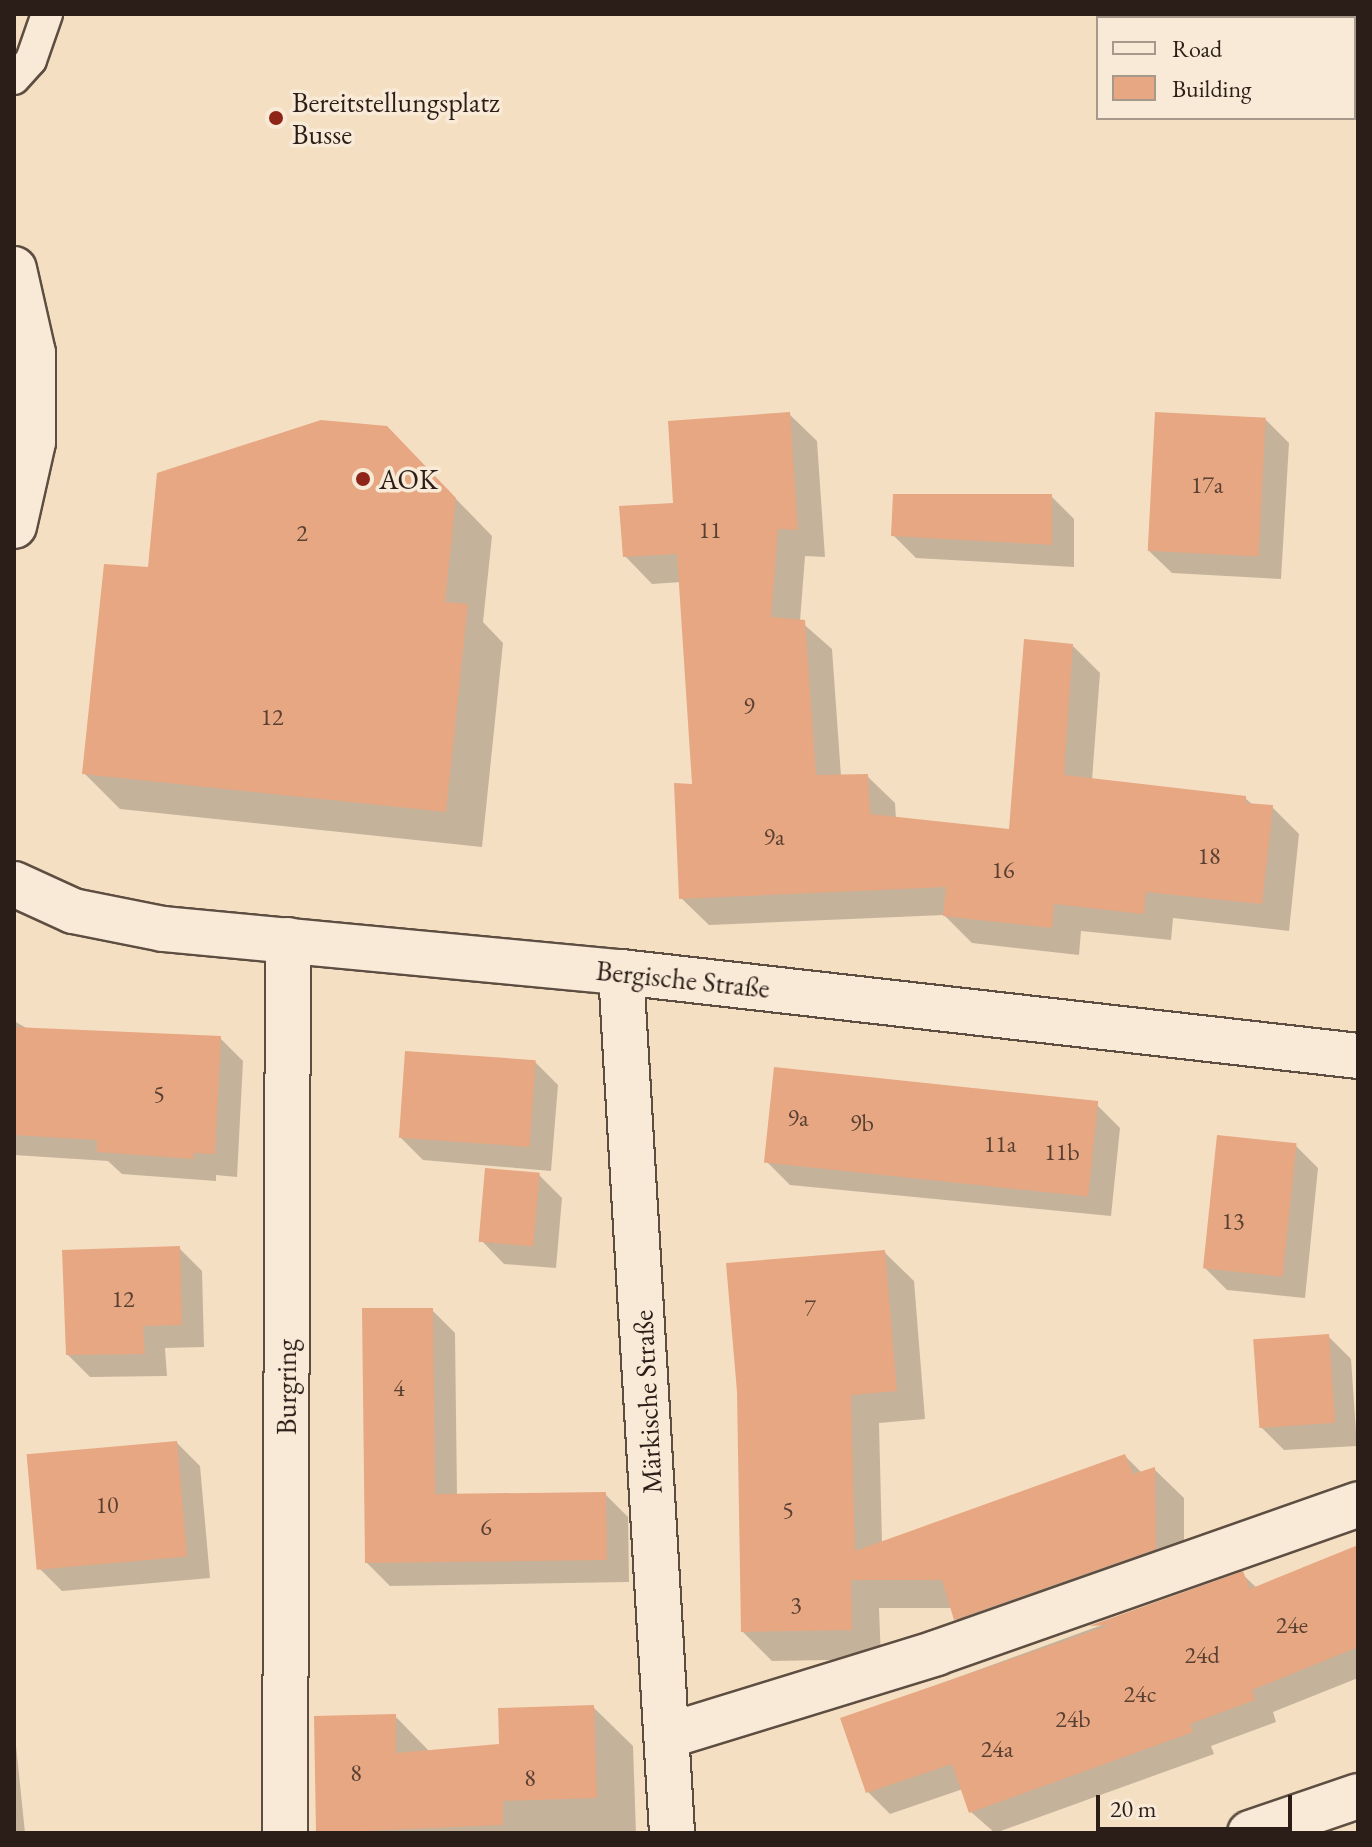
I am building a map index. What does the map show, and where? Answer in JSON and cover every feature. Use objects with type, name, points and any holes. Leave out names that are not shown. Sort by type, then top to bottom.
[{"type":"street","points":[[14,269],[33,353],[33,442],[14,526]]},
{"type":"street","name":"Bergische Straße","points":[[14,884],[73,911],[163,929],[621,972],[1358,1056]]},
{"type":"street","name":"Burgring","points":[[285,1833],[288,940]]},
{"type":"street","name":"Märkische Straße","points":[[621,972],[672,1833]]},
{"type":"street","points":[[667,1736],[936,1653],[1358,1504]]},
{"type":"street","points":[[1250,1833],[1358,1796]]},
{"type":"lane","points":[[14,79],[31,60],[47,14]]},
{"type":"building","points":[[790,412],[798,530],[778,529],[771,617],[805,620],[816,775],[868,774],[870,814],[1009,829],[1024,639],[1073,644],[1064,775],[1246,796],[1246,803],[1273,805],[1262,904],[1146,892],[1144,914],[1054,904],[1052,928],[943,916],[946,887],[679,899],[674,783],[692,784],[677,554],[623,557],[619,506],[673,503],[668,421]]},
{"type":"building","points":[[1155,412],[1266,418],[1259,557],[1148,551]]},
{"type":"building","points":[[321,420],[387,426],[456,498],[445,602],[468,604],[446,812],[82,774],[104,564],[148,567],[157,473]]},
{"type":"building","points":[[893,494],[1052,494],[1052,545],[891,536]]},
{"type":"building","points":[[14,1027],[221,1036],[215,1154],[193,1153],[194,1159],[97,1152],[97,1140],[14,1135]]},
{"type":"building","points":[[405,1051],[536,1060],[530,1147],[399,1138]]},
{"type":"building","points":[[774,1067],[1098,1101],[1088,1197],[764,1162]]},
{"type":"building","points":[[1217,1135],[1297,1143],[1283,1277],[1203,1268]]},
{"type":"building","points":[[485,1168],[540,1173],[533,1247],[479,1242]]},
{"type":"building","points":[[180,1246],[182,1325],[143,1326],[145,1354],[66,1355],[62,1250]]},
{"type":"building","points":[[885,1250],[897,1391],[851,1395],[855,1551],[1125,1454],[1133,1474],[1155,1467],[1156,1549],[954,1620],[942,1580],[851,1580],[852,1630],[741,1632],[737,1392],[726,1263]]},
{"type":"building","points":[[362,1308],[433,1308],[435,1494],[606,1492],[607,1560],[365,1563]]},
{"type":"building","points":[[1329,1334],[1335,1423],[1259,1428],[1253,1339]]},
{"type":"building","points":[[177,1441],[187,1557],[37,1570],[27,1454]]},
{"type":"building","points":[[1358,1545],[1358,1647],[1252,1690],[1255,1700],[1190,1724],[1193,1732],[969,1813],[952,1764],[866,1793],[840,1718],[1110,1625],[1089,1626],[1243,1571],[1250,1589]]},
{"type":"building","points":[[594,1705],[597,1798],[503,1801],[503,1825],[316,1833],[314,1716],[396,1714],[396,1753],[499,1744],[498,1708]]},
{"type":"place","name":"Bereitstellungsplatz Busse","points":[[276,118]]},
{"type":"place","name":"AOK","points":[[363,479]]}]
